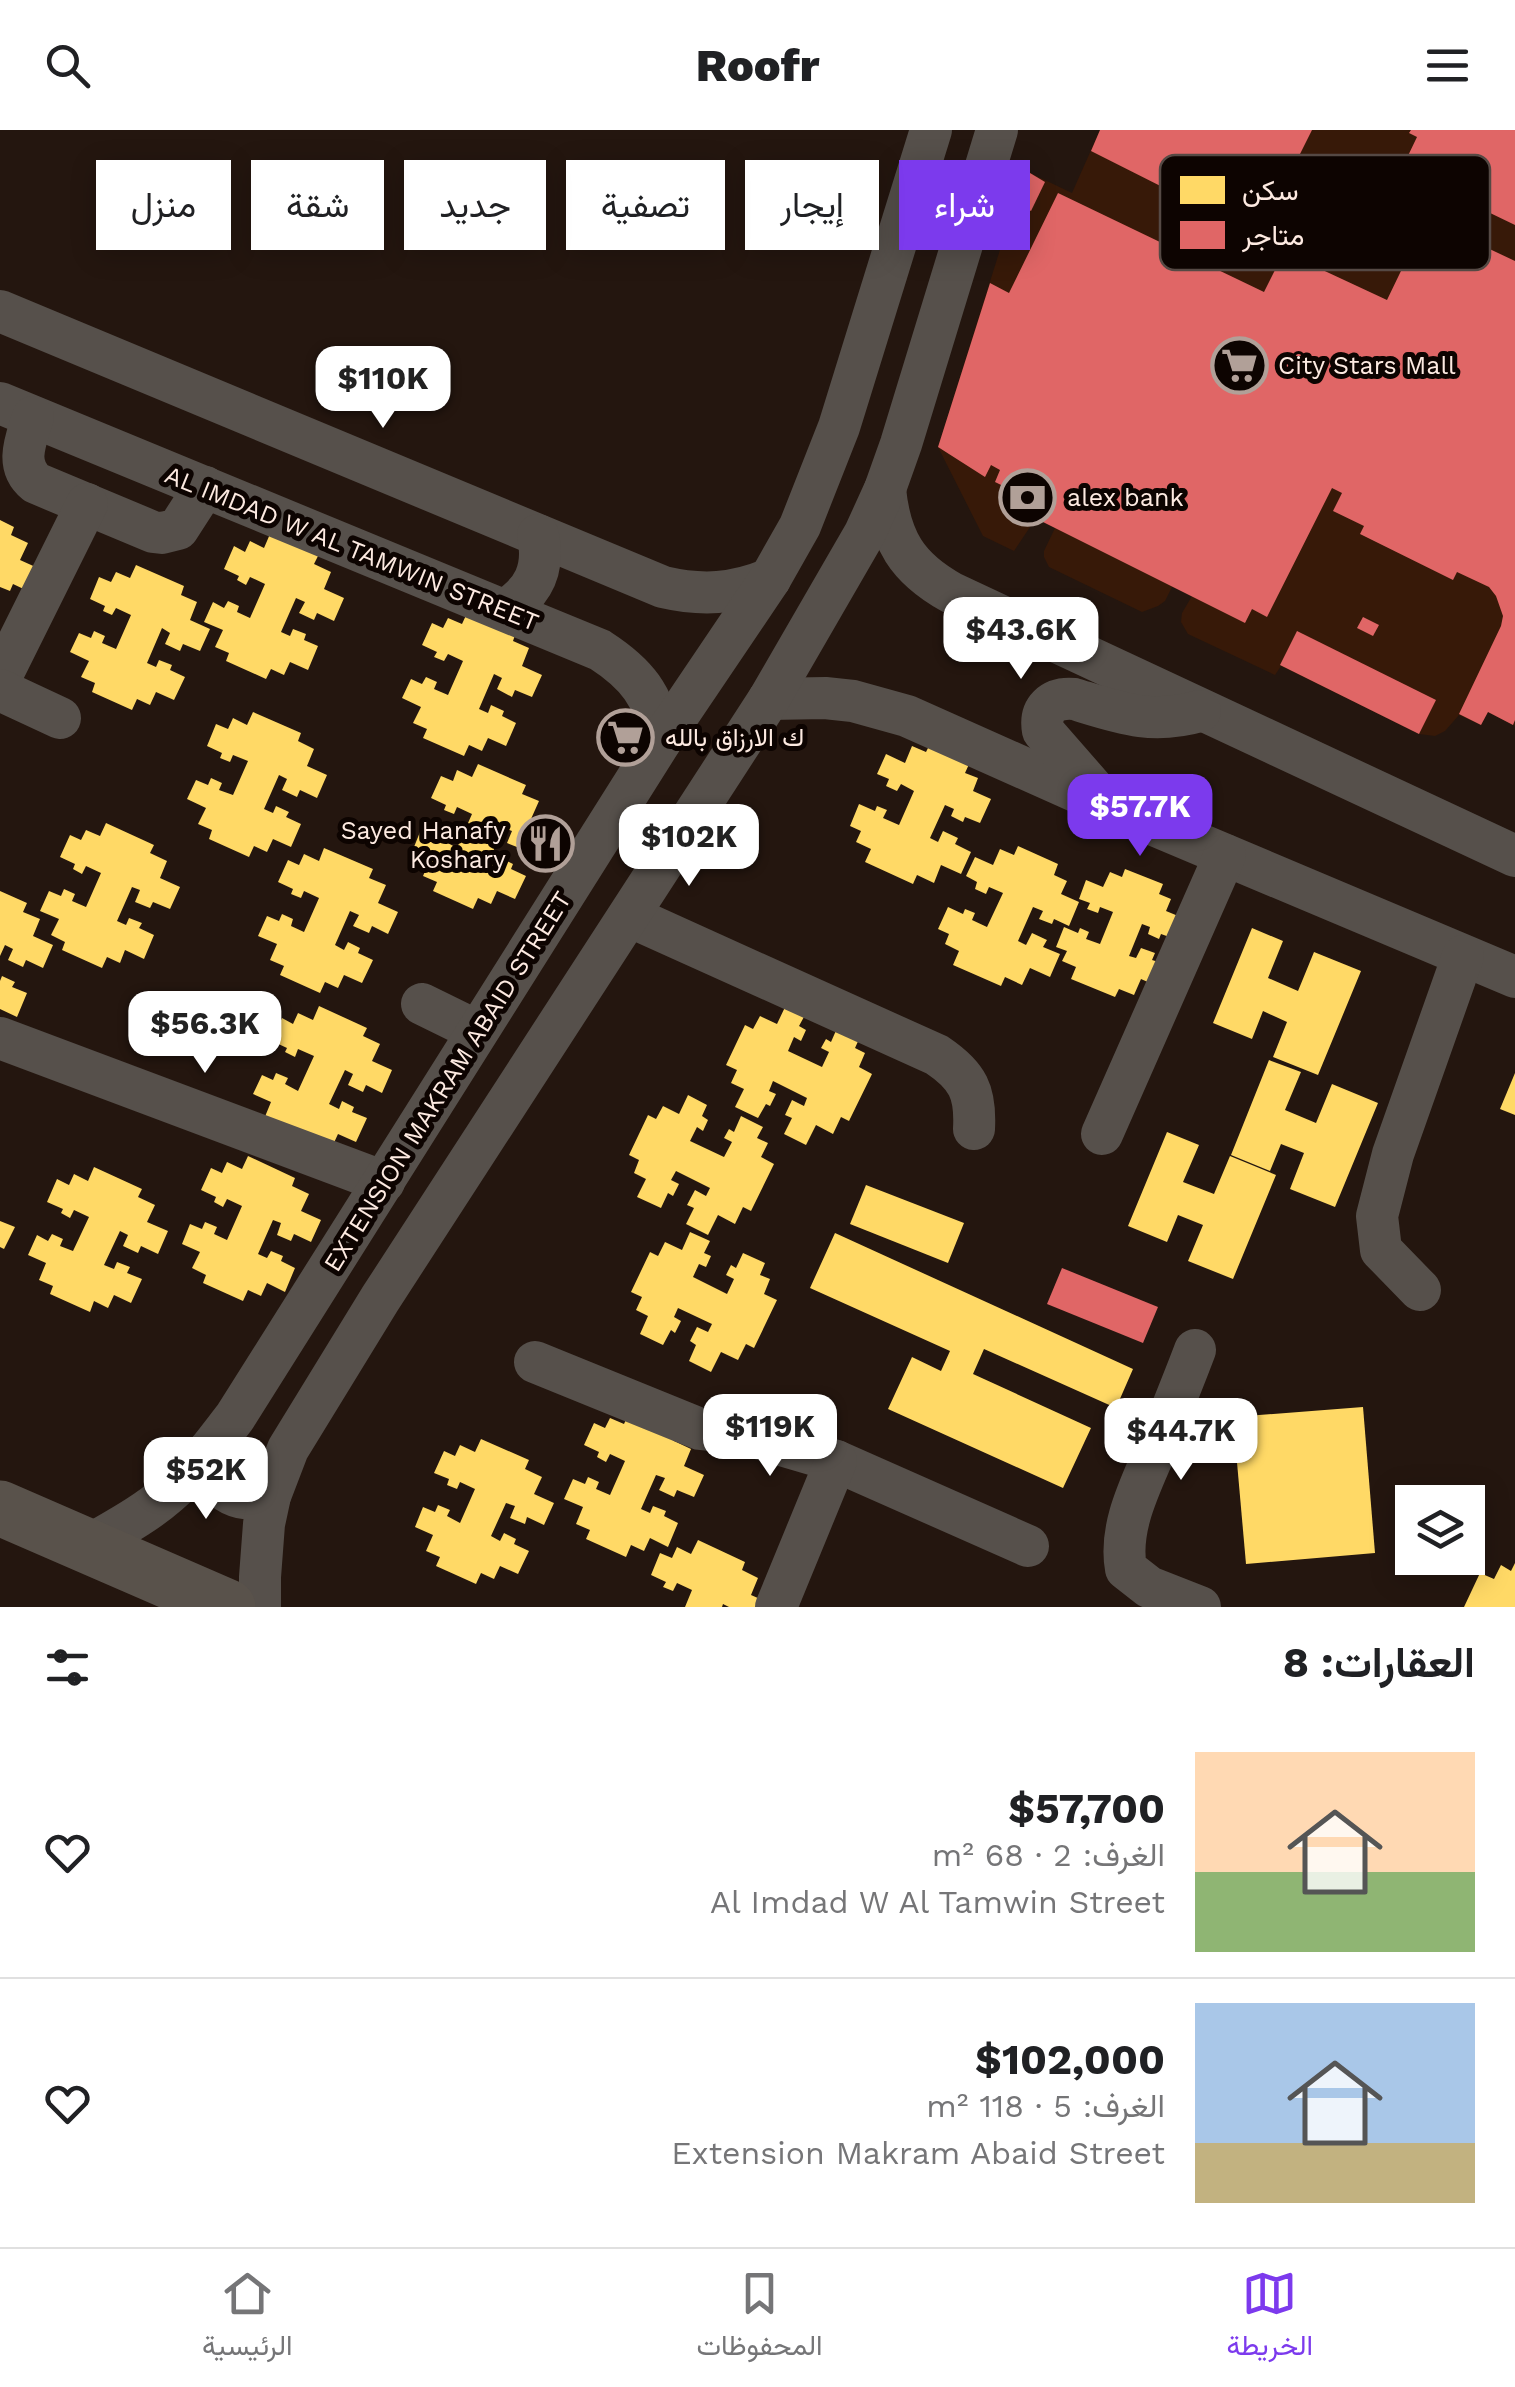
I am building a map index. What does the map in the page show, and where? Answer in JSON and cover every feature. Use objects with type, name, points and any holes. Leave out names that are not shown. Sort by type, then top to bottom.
[{"type":"highway","points":[[0,1508],[228,1607]]},
{"type":"street","name":"EXTENSION MAKRAM ABAID STREET","points":[[88,1546],[168,1494],[235,1417],[662,739],[770,578],[800,526],[839,427],[931,130]]},
{"type":"street","points":[[260,1607],[261,1550],[270,1496],[288,1449],[769,699],[865,533],[901,444],[997,130]]},
{"type":"street","points":[[0,311],[663,588],[710,594],[750,587],[770,578]]},
{"type":"street","points":[[16,410],[26,472],[36,483],[152,532],[170,532],[184,522],[205,487]]},
{"type":"street","name":"AL IMDAD W AL TAMWIN STREET","points":[[16,410],[600,650],[631,673],[646,692],[657,713],[662,739]]},
{"type":"street","points":[[885,489],[896,540],[910,562],[929,580],[1200,711],[1515,856]]},
{"type":"street","points":[[0,679],[88,504]]},
{"type":"street","points":[[505,610],[528,592],[536,579],[541,550],[538,536]]},
{"type":"street","points":[[0,690],[60,718]]},
{"type":"street","points":[[769,699],[852,701],[906,716],[1108,806],[1515,977]]},
{"type":"street","points":[[1108,806],[1043,731],[1041,720],[1052,702],[1074,699],[1142,718],[1200,711]]},
{"type":"street","points":[[1102,1134],[1225,856]]},
{"type":"street","points":[[629,916],[937,1055],[955,1068],[969,1086],[975,1107],[974,1129]]},
{"type":"street","points":[[1420,1290],[1381,1250],[1378,1216],[1393,1154],[1463,956]]},
{"type":"street","points":[[422,1004],[477,1030]]},
{"type":"street","points":[[0,1038],[384,1182]]},
{"type":"street","points":[[1195,1350],[1139,1491],[1122,1551],[1126,1570],[1149,1587],[1200,1607]]},
{"type":"street","points":[[536,1362],[700,1430],[744,1434],[836,1461],[1028,1546]]},
{"type":"street","points":[[206,1454],[208,1466],[221,1488],[244,1500],[270,1496]]},
{"type":"street","points":[[776,1607],[836,1461]]},
{"type":"shaded area","name":"City Stars Mall","points":[[1100,130],[1515,130],[1515,726],[1488,712],[1481,725],[1459,715],[1435,736],[1419,734],[1281,666],[1275,675],[1188,634],[1181,622],[1192,596],[1182,591],[1172,587],[1165,601],[1142,612],[1049,567],[1044,551],[1055,528],[1036,518],[1014,551],[983,536],[938,447],[1000,250],[1030,250],[1030,173],[1072,193]]},
{"type":"building: سكن","points":[[0,520],[14,527],[11,535],[28,543],[20,560],[40,569],[30,592],[13,584],[10,591],[0,587]]},
{"type":"building: سكن","points":[[270,534],[318,556],[314,564],[331,572],[324,589],[344,598],[334,621],[317,613],[314,620],[299,613],[305,602],[296,598],[281,632],[290,636],[293,629],[306,634],[304,640],[318,646],[308,670],[290,662],[284,675],[271,669],[266,679],[226,661],[229,653],[215,647],[223,630],[204,622],[213,602],[224,608],[228,601],[239,606],[237,612],[250,618],[265,584],[250,577],[246,585],[237,580],[239,576],[224,569],[234,546],[245,552],[250,541],[264,548]]},
{"type":"building: سكن","points":[[136,565],[184,586],[181,595],[197,602],[190,620],[210,629],[200,651],[183,644],[180,651],[165,644],[170,633],[162,628],[147,663],[156,667],[159,660],[185,677],[174,700],[156,692],[150,705],[137,699],[132,710],[92,692],[95,683],[81,677],[89,661],[70,652],[79,633],[91,638],[94,631],[105,636],[102,643],[116,649],[131,615],[116,608],[112,615],[103,611],[105,606],[90,599],[99,577],[111,582],[116,572],[130,578]]},
{"type":"building: سكن","points":[[468,611],[516,632],[513,641],[529,648],[522,666],[542,675],[532,697],[515,690],[512,697],[497,689],[502,678],[494,674],[479,709],[488,713],[491,705],[516,723],[506,746],[488,738],[482,751],[469,745],[464,756],[423,738],[427,729],[413,723],[421,707],[402,698],[411,679],[422,684],[426,677],[437,682],[434,689],[448,695],[463,661],[448,654],[444,661],[434,657],[437,652],[422,645],[432,623],[443,628],[448,618],[462,624]]},
{"type":"building: سكن","points":[[253,712],[301,733],[298,741],[314,749],[307,766],[327,775],[317,798],[300,790],[297,797],[282,790],[287,779],[279,775],[264,809],[273,813],[276,806],[289,812],[286,817],[301,824],[291,847],[273,839],[267,852],[254,846],[249,857],[209,839],[212,830],[198,824],[206,808],[187,799],[196,780],[208,785],[211,778],[222,783],[219,790],[233,795],[248,761],[233,755],[230,762],[207,746],[216,724],[228,729],[233,718],[247,725]]},
{"type":"building: سكن","points":[[930,744],[970,762],[965,773],[978,778],[973,791],[991,799],[980,823],[965,817],[963,822],[951,816],[954,809],[945,805],[930,838],[938,842],[943,831],[958,838],[955,844],[971,852],[961,874],[941,865],[934,883],[917,875],[913,884],[865,862],[871,849],[856,842],[861,831],[850,826],[859,804],[875,811],[877,806],[887,810],[883,818],[899,825],[914,791],[901,784],[897,791],[886,786],[889,779],[877,774],[886,754],[905,763],[912,746],[926,752]]},
{"type":"building: سكن","points":[[478,764],[526,785],[522,794],[539,801],[531,819],[551,828],[541,850],[525,842],[522,849],[507,843],[512,831],[504,828],[488,862],[497,866],[501,858],[513,864],[511,869],[526,876],[515,899],[497,891],[491,904],[478,898],[473,909],[433,891],[437,882],[423,876],[430,860],[412,852],[420,832],[432,837],[435,830],[446,835],[444,841],[457,848],[472,814],[457,807],[454,814],[431,798],[441,776],[453,781],[457,770],[472,777]]},
{"type":"building: سكن","points":[[106,823],[154,845],[150,853],[167,861],[160,878],[180,887],[170,909],[153,902],[150,908],[135,902],[140,890],[132,887],[117,921],[126,925],[129,918],[142,923],[139,928],[154,935],[144,959],[125,950],[120,963],[107,957],[102,968],[62,950],[65,942],[51,935],[59,919],[40,911],[49,891],[61,896],[64,889],[75,894],[72,901],[86,907],[101,873],[86,866],[82,874],[73,869],[75,864],[60,857],[70,835],[81,840],[86,830],[100,836]]},
{"type":"building: سكن","points":[[1018,846],[1058,864],[1054,875],[1067,881],[1061,894],[1079,902],[1069,926],[1054,919],[1052,924],[1039,919],[1043,911],[1033,907],[1018,941],[1026,945],[1032,933],[1047,940],[1043,947],[1060,954],[1050,977],[1030,968],[1022,985],[1005,977],[1001,986],[953,965],[959,951],[945,944],[949,934],[938,929],[948,907],[963,914],[965,909],[975,913],[972,920],[987,927],[1003,893],[989,887],[986,894],[975,889],[977,882],[966,876],[975,857],[993,865],[1000,849],[1014,855]]},
{"type":"building: سكن","points":[[324,848],[373,869],[369,878],[386,885],[378,903],[398,912],[388,934],[372,926],[369,933],[353,926],[359,915],[350,911],[335,945],[344,950],[348,942],[360,948],[358,953],[373,960],[362,983],[344,975],[338,988],[325,982],[320,993],[280,975],[284,966],[270,960],[277,944],[258,936],[267,916],[279,921],[282,914],[293,919],[291,926],[304,932],[319,898],[304,891],[301,898],[278,882],[288,860],[299,865],[304,854],[319,861]]},
{"type":"building: سكن","points":[[1125,869],[1163,884],[1159,894],[1171,899],[1166,911],[1183,918],[1175,939],[1148,934],[1150,927],[1142,924],[1129,956],[1136,958],[1141,948],[1155,953],[1152,960],[1168,965],[1159,987],[1141,979],[1134,995],[1119,989],[1115,997],[1071,979],[1076,967],[1062,961],[1067,951],[1056,947],[1064,927],[1078,933],[1080,928],[1089,932],[1086,939],[1100,944],[1113,912],[1100,907],[1098,913],[1087,909],[1090,903],[1079,899],[1086,880],[1103,887],[1110,872],[1122,877]]},
{"type":"building: سكن","points":[[0,891],[27,903],[23,912],[40,919],[33,936],[53,945],[43,968],[26,960],[23,967],[8,960],[13,949],[5,945],[0,956]]},
{"type":"building: سكن","points":[[1252,928],[1283,941],[1268,978],[1298,991],[1314,952],[1361,971],[1318,1075],[1273,1057],[1287,1022],[1263,1011],[1252,1039],[1213,1023]]},
{"type":"building: سكن","points":[[2,976],[15,982],[12,987],[27,993],[17,1017],[0,1009]]},
{"type":"building: سكن","points":[[786,1005],[805,1015],[799,1026],[806,1030],[801,1041],[794,1037],[788,1051],[822,1067],[829,1052],[821,1048],[826,1039],[831,1042],[838,1026],[860,1037],[855,1048],[865,1053],[859,1067],[872,1074],[849,1121],[841,1117],[833,1134],[816,1125],[806,1145],[784,1134],[792,1118],[785,1115],[792,1100],[804,1106],[807,1098],[773,1081],[769,1091],[776,1094],[758,1118],[735,1107],[744,1089],[731,1083],[737,1070],[726,1065],[745,1025],[753,1029],[760,1016],[777,1024]]},
{"type":"building: سكن","points":[[319,1006],[367,1028],[363,1036],[380,1044],[372,1061],[392,1070],[382,1093],[366,1085],[363,1092],[348,1085],[353,1074],[345,1070],[329,1104],[339,1109],[342,1101],[354,1107],[352,1112],[367,1118],[356,1142],[338,1134],[332,1147],[264,1119],[271,1102],[253,1094],[262,1075],[273,1080],[276,1073],[288,1078],[285,1084],[298,1091],[314,1056],[298,1049],[295,1057],[272,1041],[282,1018],[293,1024],[298,1013],[313,1020]]},
{"type":"building: سكن","points":[[1269,1060],[1301,1072],[1285,1110],[1316,1123],[1332,1084],[1378,1103],[1335,1207],[1290,1189],[1304,1153],[1281,1144],[1270,1171],[1231,1155]]},
{"type":"building: سكن","points":[[1515,1073],[1515,1115],[1500,1109]]},
{"type":"building: سكن","points":[[688,1095],[707,1105],[702,1116],[708,1120],[703,1131],[697,1127],[690,1141],[724,1157],[732,1142],[724,1138],[729,1129],[734,1132],[741,1116],[763,1127],[757,1138],[768,1143],[761,1157],[774,1164],[751,1211],[743,1207],[735,1224],[718,1215],[708,1235],[686,1224],[694,1208],[687,1205],[695,1190],[706,1196],[710,1188],[676,1171],[671,1180],[679,1184],[673,1196],[668,1193],[661,1208],[637,1197],[646,1179],[634,1173],[639,1160],[629,1155],[648,1115],[656,1119],[663,1106],[679,1114]]},
{"type":"building: سكن","points":[[1167,1132],[1199,1145],[1183,1182],[1214,1194],[1230,1156],[1276,1175],[1233,1279],[1188,1261],[1203,1225],[1178,1215],[1167,1242],[1128,1226]]},
{"type":"building: سكن","points":[[248,1156],[295,1178],[292,1186],[309,1194],[301,1211],[321,1220],[311,1242],[294,1234],[291,1241],[277,1235],[281,1223],[273,1220],[258,1254],[267,1258],[271,1251],[295,1268],[285,1292],[267,1283],[261,1296],[248,1290],[243,1301],[203,1283],[206,1275],[192,1268],[200,1252],[182,1244],[190,1224],[202,1229],[205,1222],[217,1227],[214,1234],[227,1240],[242,1206],[227,1199],[223,1207],[214,1202],[216,1197],[201,1190],[211,1168],[222,1173],[227,1162],[242,1169]]},
{"type":"building: سكن","points":[[94,1167],[142,1189],[138,1197],[155,1205],[147,1222],[168,1231],[158,1254],[141,1246],[138,1253],[123,1246],[128,1235],[120,1231],[104,1265],[114,1269],[117,1262],[130,1267],[127,1273],[142,1279],[131,1303],[114,1295],[108,1308],[94,1301],[90,1312],[50,1294],[53,1286],[39,1280],[46,1263],[28,1255],[37,1235],[48,1241],[52,1234],[63,1239],[60,1246],[73,1251],[89,1217],[74,1210],[70,1218],[61,1213],[63,1209],[47,1202],[57,1179],[69,1185],[74,1174],[88,1181]]},
{"type":"building: سكن","points":[[866,1185],[964,1223],[948,1263],[850,1224]]},
{"type":"building: سكن","points":[[0,1221],[15,1227],[4,1249],[0,1247]]},
{"type":"building: سكن","points":[[690,1232],[710,1241],[704,1253],[711,1256],[706,1267],[699,1264],[693,1277],[727,1294],[734,1279],[726,1275],[731,1265],[736,1268],[743,1253],[765,1263],[760,1275],[770,1279],[764,1294],[777,1300],[754,1348],[746,1344],[738,1360],[721,1352],[711,1372],[689,1361],[696,1345],[690,1341],[697,1327],[708,1332],[712,1324],[678,1308],[674,1317],[681,1321],[663,1345],[640,1334],[648,1316],[636,1310],[642,1297],[631,1292],[650,1252],[658,1256],[665,1242],[682,1250]]},
{"type":"building: سكن","points":[[835,1233],[1133,1369],[1116,1408],[984,1349],[973,1374],[1091,1428],[1063,1488],[888,1409],[912,1357],[941,1371],[950,1351],[810,1288]]},
{"type":"building: سكن","points":[[1363,1407],[1375,1553],[1246,1564],[1233,1417]]},
{"type":"building: سكن","points":[[630,1411],[691,1449],[684,1466],[704,1475],[694,1497],[677,1490],[674,1497],[659,1490],[665,1478],[656,1475],[641,1509],[650,1513],[653,1506],[666,1511],[664,1516],[678,1523],[668,1547],[650,1538],[644,1551],[631,1545],[626,1557],[586,1539],[590,1530],[576,1524],[583,1507],[564,1499],[573,1479],[585,1484],[588,1477],[599,1482],[596,1489],[610,1495],[625,1461],[610,1454],[606,1462],[597,1457],[599,1452],[584,1445],[594,1423],[605,1428],[610,1418],[624,1424]]},
{"type":"building: سكن","points":[[481,1439],[529,1460],[525,1469],[542,1477],[534,1494],[554,1503],[544,1525],[527,1517],[525,1524],[510,1518],[515,1506],[506,1503],[491,1536],[500,1541],[504,1533],[516,1539],[514,1544],[529,1551],[518,1574],[500,1566],[494,1579],[481,1573],[476,1584],[436,1566],[440,1557],[426,1551],[433,1535],[415,1527],[423,1507],[435,1512],[438,1505],[450,1510],[447,1516],[460,1523],[475,1489],[460,1482],[457,1489],[447,1485],[449,1479],[434,1473],[444,1451],[455,1456],[460,1445],[475,1452]]},
{"type":"building: سكن","points":[[698,1540],[745,1562],[742,1570],[758,1578],[751,1595],[771,1604],[770,1607],[685,1607],[692,1590],[677,1583],[673,1591],[663,1587],[666,1582],[651,1575],[660,1553],[672,1558],[677,1547],[691,1554]]},
{"type":"building: سكن","points":[[1515,1563],[1515,1607],[1464,1607],[1479,1575],[1494,1579],[1501,1565],[1511,1571]]},
{"type":"building: متاجر","points":[[1100,130],[1312,130],[1300,155],[1160,155],[1160,186],[1091,151]]},
{"type":"building: متاجر","points":[[1515,130],[1515,225],[1490,213],[1490,155],[1408,155],[1417,137],[1409,133]]},
{"type":"building: متاجر","points":[[1030,173],[1045,182],[1030,210]]},
{"type":"building: متاجر","name":"City Stars Mall","points":[[1058,193],[1160,242],[1160,270],[1218,270],[1264,292],[1275,270],[1323,270],[1387,300],[1401,270],[1490,270],[1490,249],[1515,261],[1513,725],[1488,712],[1481,725],[1459,714],[1501,626],[1503,616],[1496,596],[1489,587],[1457,572],[1453,580],[1360,534],[1364,526],[1333,511],[1342,493],[1332,488],[1267,617],[1252,609],[1245,623],[1035,518],[1042,505],[995,482],[1000,470],[991,465],[985,477],[938,447],[990,283],[1009,293]]},
{"type":"building: متاجر","points":[[1363,617],[1379,625],[1373,636],[1357,628]]},
{"type":"building: متاجر","points":[[1297,631],[1436,700],[1419,734],[1280,665]]},
{"type":"building: متاجر","points":[[1062,1268],[1158,1307],[1143,1343],[1047,1304]]},
{"type":"place","name":"City Stars Mall","points":[[1239,365]]},
{"type":"place","name":"alex bank","points":[[1028,497]]},
{"type":"place","name":"ك الارزاق بالله","points":[[626,737]]},
{"type":"place","name":"Sayed Hanafy Koshary","points":[[545,844]]}]
